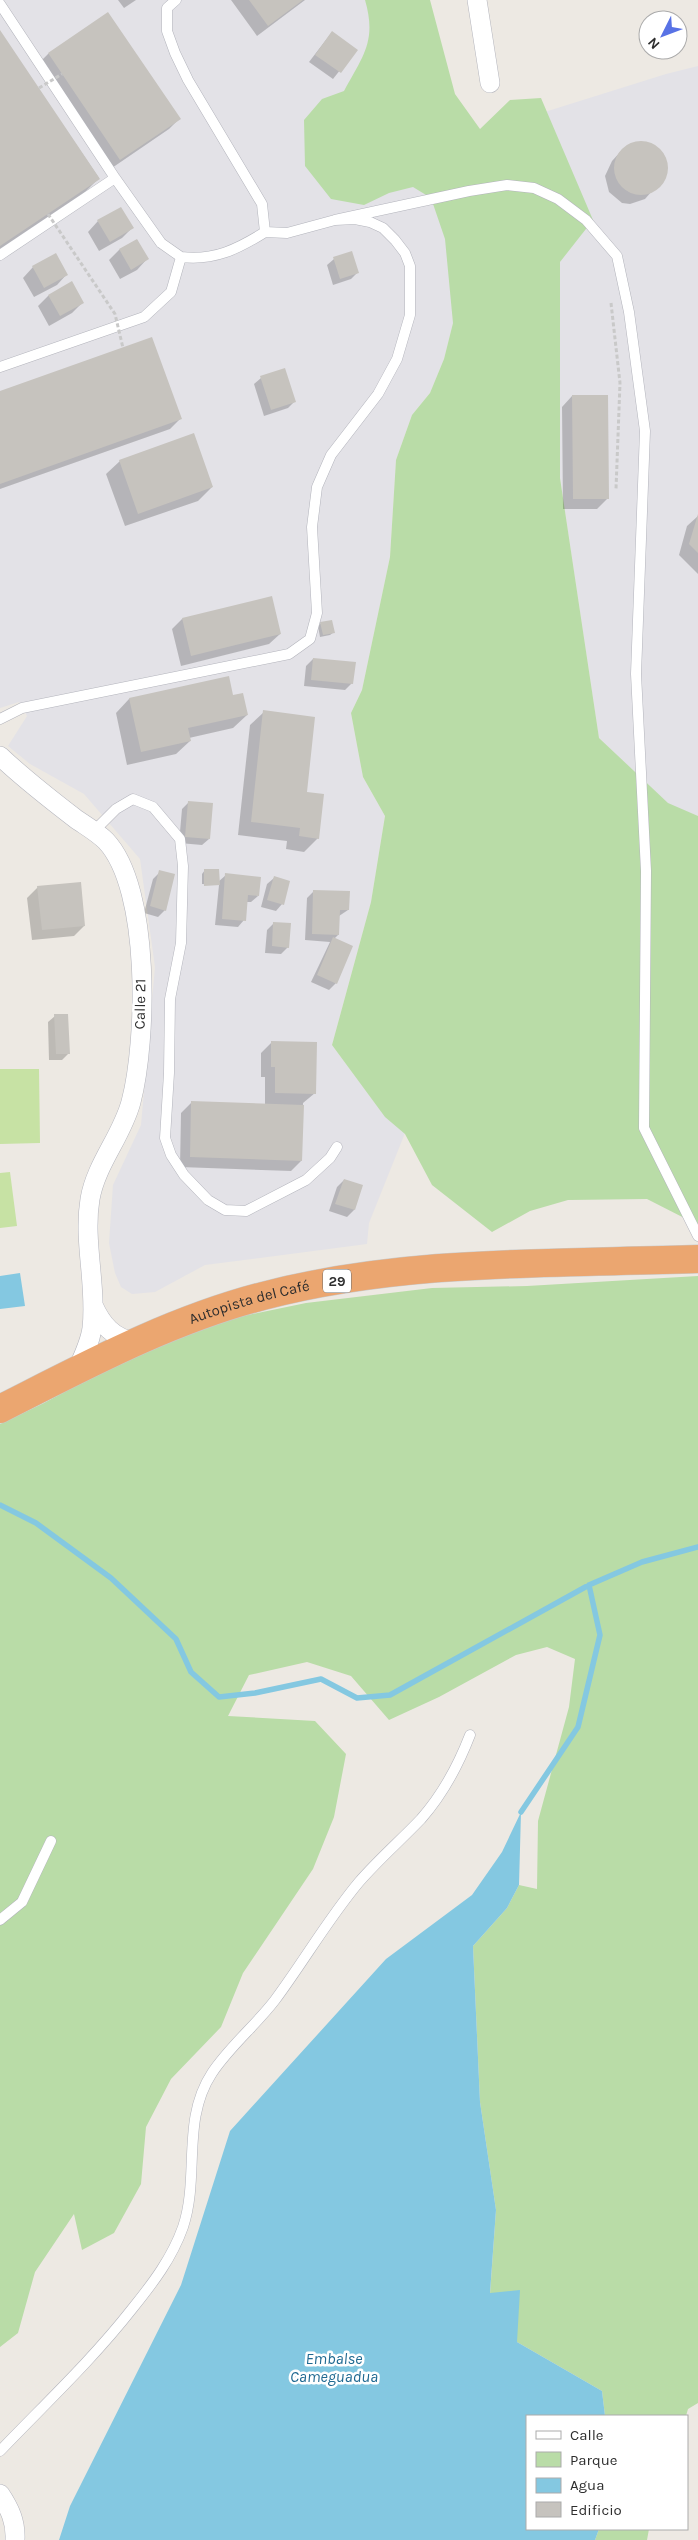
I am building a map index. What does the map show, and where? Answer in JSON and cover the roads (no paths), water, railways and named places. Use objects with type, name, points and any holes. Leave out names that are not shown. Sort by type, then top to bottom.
[{"type":"highway","name":"Autopista del Café","points":[[0,1409],[136,1342],[186,1321],[261,1296],[327,1282],[472,1267],[698,1259]]},
{"type":"street","points":[[477,0],[490,84]]},
{"type":"street","name":"Calle 21","points":[[0,756],[50,798],[94,831],[115,852],[128,881],[140,945],[142,985],[136,1074],[131,1103],[96,1177],[90,1198],[87,1231],[92,1328],[88,1346],[77,1370]]},
{"type":"street","name":"Calle 21","points":[[92,1301],[108,1329],[122,1340],[136,1342]]},
{"type":"street","points":[[0,2494],[9,2507],[16,2526],[15,2540]]},
{"type":"lane","points":[[176,0],[167,8],[167,31],[175,53],[188,80],[262,204],[265,232]]},
{"type":"lane","points":[[0,4],[115,178],[161,243],[181,257],[213,258],[240,248],[265,232],[287,233],[411,203],[507,185],[534,188],[558,199],[586,220],[617,256],[629,312],[645,431],[636,674],[646,871],[644,1128],[698,1236]]},
{"type":"lane","points":[[0,255],[115,178]]},
{"type":"lane","points":[[0,719],[22,708],[289,654],[310,639],[317,613],[312,527],[317,487],[332,455],[378,394],[397,359],[410,315],[410,266],[405,253],[395,240],[383,228],[370,222],[355,219],[335,220]]},
{"type":"lane","points":[[0,367],[144,317],[171,292],[181,257]]},
{"type":"lane","points":[[94,831],[116,809],[133,799],[153,806],[180,839],[183,866],[181,943],[170,999],[169,1073],[165,1138],[171,1155],[184,1175],[214,1204],[225,1210],[246,1211],[306,1180],[330,1158],[337,1147]]},
{"type":"lane","points":[[0,2451],[94,2354],[162,2269],[176,2245],[187,2210],[192,2179],[193,2121],[200,2096],[212,2074],[265,2013],[324,1928],[360,1881],[421,1818],[436,1799],[450,1779],[470,1735]]},
{"type":"lane","points":[[0,1920],[22,1902],[51,1841]]},
{"type":"water","points":[[20,1273],[25,1306],[0,1309],[0,1276]]},
{"type":"water","name":"Embalse Cameguadua","points":[[521,1812],[519,1885],[507,1908],[473,1946],[480,2102],[496,2210],[490,2293],[520,2290],[517,2342],[602,2391],[605,2415],[526,2415],[526,2530],[599,2530],[595,2540],[59,2540],[70,2506],[181,2285],[230,2131],[386,1959],[472,1895],[502,1852]]},
{"type":"waterway","points":[[0,1505],[36,1523],[111,1578],[176,1639],[191,1672],[219,1697],[255,1693],[321,1679],[357,1698],[390,1695],[589,1585],[642,1562],[698,1547]]},
{"type":"waterway","points":[[521,1812],[578,1727],[600,1635],[589,1585]]}]
